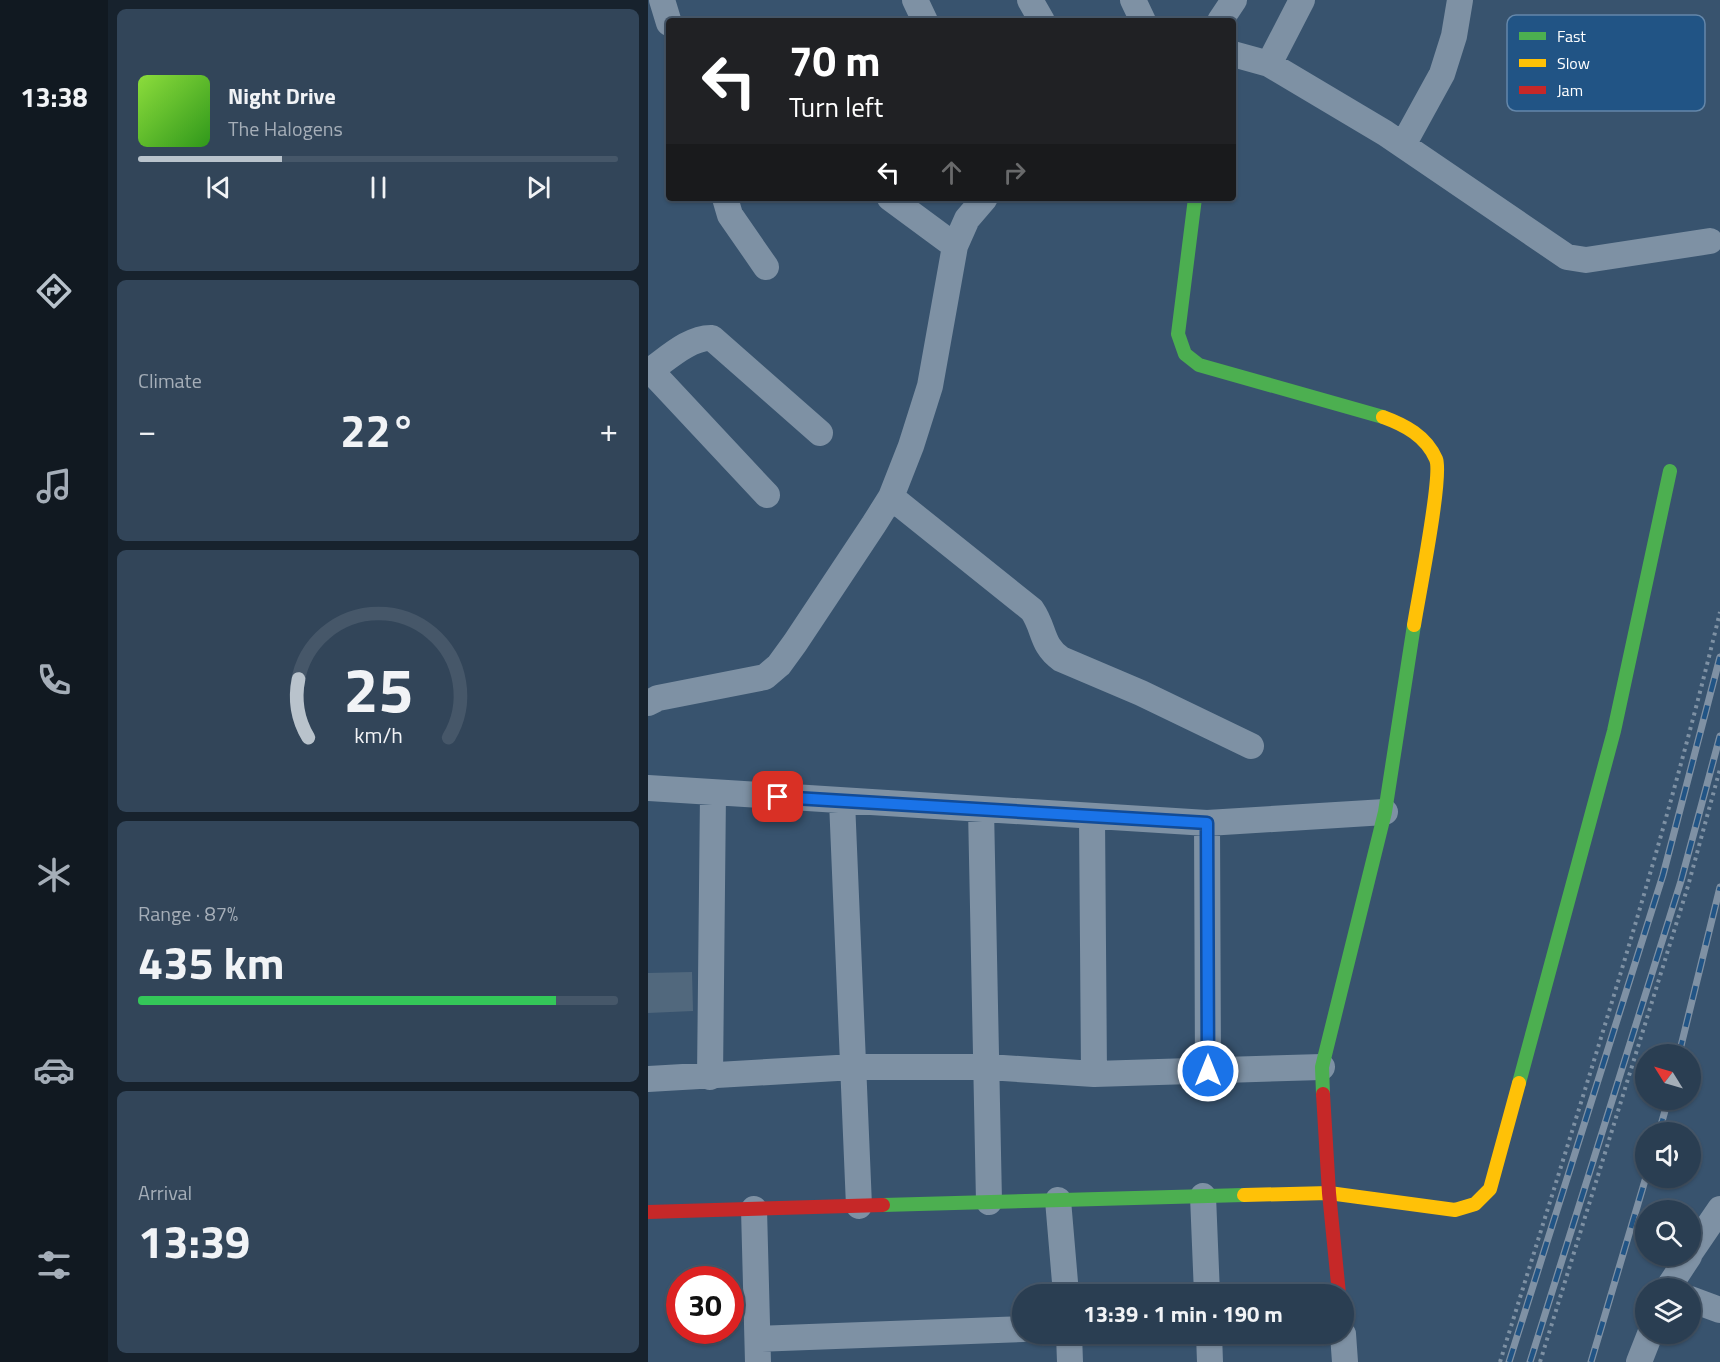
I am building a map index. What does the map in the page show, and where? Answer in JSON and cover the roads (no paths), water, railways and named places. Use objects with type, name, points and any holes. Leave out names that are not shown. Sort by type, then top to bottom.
[{"type":"street","points":[[662,0],[667,18]]},
{"type":"street","points":[[915,0],[924,18]]},
{"type":"street","points":[[1030,0],[1040,18]]},
{"type":"street","points":[[1133,0],[1142,18]]},
{"type":"street","points":[[1222,18],[1234,0]]},
{"type":"street","points":[[1269,64],[1302,0]]},
{"type":"street","points":[[1403,145],[1442,74],[1454,36],[1460,0]]},
{"type":"street","points":[[1236,55],[1269,64],[1403,145],[1567,257],[1586,260],[1710,241]]},
{"type":"street","points":[[726,201],[730,215],[766,267]]},
{"type":"street","points":[[894,201],[955,246]]},
{"type":"street","points":[[651,697],[747,682],[765,677],[795,643],[891,497],[911,446],[930,386],[955,246],[967,219],[982,201]]},
{"type":"street","points":[[1195,201],[1178,334],[1185,354],[1199,365],[1375,414],[1405,425],[1426,442],[1437,461],[1436,486],[1385,812],[1322,1067],[1329,1193],[1338,1284]]},
{"type":"street","points":[[767,495],[649,371],[694,341],[703,337],[712,338],[819,433]]},
{"type":"street","points":[[648,1212],[1329,1193],[1455,1210],[1474,1206],[1490,1189],[1614,730],[1670,471]]},
{"type":"street","points":[[891,497],[1032,610],[1041,623],[1049,651],[1061,659],[1141,693],[1251,746]]},
{"type":"street","points":[[648,788],[1207,823],[1385,812]]},
{"type":"street","points":[[710,1077],[713,793]]},
{"type":"street","points":[[842,801],[859,1206]]},
{"type":"street","points":[[981,808],[989,1202]]},
{"type":"street","points":[[1092,817],[1094,1074]]},
{"type":"street","points":[[1207,823],[1208,1071]]},
{"type":"street","points":[[648,1079],[854,1067],[988,1067],[1094,1074],[1322,1067]]},
{"type":"street","points":[[1203,1197],[1207,1284]]},
{"type":"street","points":[[1058,1200],[1065,1284]]},
{"type":"street","points":[[754,1209],[758,1350],[1012,1330]]},
{"type":"street","points":[[1701,1238],[1720,1209]]},
{"type":"street","points":[[1701,1303],[1720,1310]]},
{"type":"street","points":[[1069,1344],[1070,1362]]},
{"type":"street","points":[[1209,1344],[1210,1362]]},
{"type":"street","points":[[1344,1344],[1345,1362]]},
{"type":"street","points":[[1639,1362],[1646,1344]]},
{"type":"railway","points":[[1509,1362],[1663,875],[1720,657]]},
{"type":"railway","points":[[1530,1362],[1681,881],[1720,736]]},
{"type":"railway","points":[[1681,1044],[1720,887]]},
{"type":"railway","points":[[1662,1122],[1665,1110]]},
{"type":"railway","points":[[1591,1362],[1643,1188]]}]
